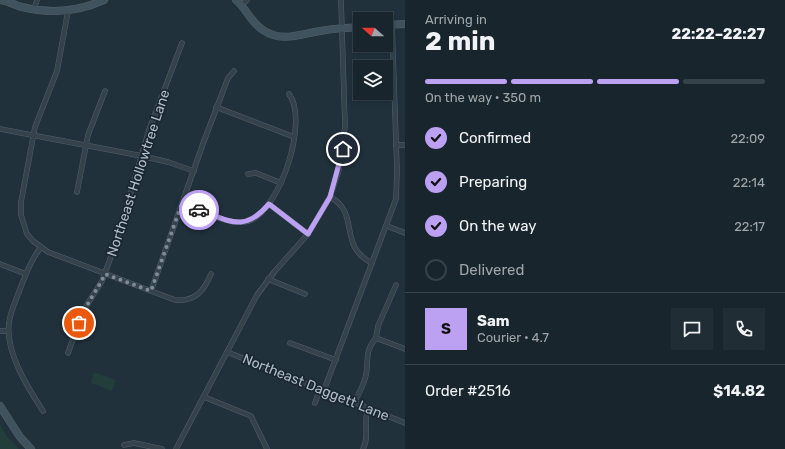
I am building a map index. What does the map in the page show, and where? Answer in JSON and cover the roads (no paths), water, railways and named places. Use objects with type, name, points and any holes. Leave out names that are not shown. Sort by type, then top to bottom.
[{"type":"street","points":[[2,0],[34,9],[68,11],[92,5],[104,0]]},
{"type":"street","points":[[34,9],[37,0]]},
{"type":"street","points":[[176,449],[257,295],[268,279],[308,234],[330,197],[339,170],[345,126],[341,0]]},
{"type":"street","points":[[242,2],[256,24],[264,31],[284,37],[353,27]]},
{"type":"street","points":[[68,11],[57,71],[38,118],[33,135],[21,202],[21,215],[28,234],[41,247],[105,274],[175,300],[190,299],[202,292],[211,274]]},
{"type":"street","points":[[393,25],[405,24]]},
{"type":"street","name":"Northeast Hollowtree Lane","points":[[68,354],[87,304],[98,288],[105,274],[121,229],[154,116],[182,43]]},
{"type":"street","points":[[314,403],[336,360],[387,226],[397,190],[391,52]]},
{"type":"street","points":[[151,291],[216,107],[228,78],[234,71]]},
{"type":"street","points":[[77,192],[90,128],[104,91]]},
{"type":"street","points":[[182,203],[225,220],[241,223],[256,218],[269,204],[281,183],[290,160],[294,137],[294,100],[289,94]]},
{"type":"street","points":[[216,107],[294,137]]},
{"type":"street","points":[[0,129],[142,156],[168,162],[194,171]]},
{"type":"street","points":[[396,145],[405,144]]},
{"type":"street","points":[[248,174],[256,173],[281,183]]},
{"type":"street","points":[[330,197],[340,202],[346,210],[351,240],[356,251],[372,263]]},
{"type":"street","points":[[269,204],[308,234]]},
{"type":"street","points":[[387,226],[405,232]]},
{"type":"street","points":[[41,247],[34,256],[10,314],[8,331],[10,342],[22,374],[30,392],[43,411]]},
{"type":"street","points":[[0,264],[26,274]]},
{"type":"street","points":[[268,279],[305,294]]},
{"type":"street","points":[[354,402],[365,376],[366,360],[372,343],[376,338],[378,326],[396,285]]},
{"type":"street","points":[[68,318],[79,323]]},
{"type":"street","points":[[0,331],[8,331]]},
{"type":"street","points":[[376,338],[405,349]]},
{"type":"street","points":[[290,343],[336,360]]},
{"type":"street","name":"Northeast Daggett Lane","points":[[228,352],[405,423]]},
{"type":"street","points":[[204,397],[251,416],[267,449]]},
{"type":"street","points":[[0,406],[20,437],[31,449]]},
{"type":"street","points":[[363,449],[367,438],[365,422],[368,408]]},
{"type":"street","points":[[124,445],[134,443],[162,449]]}]
